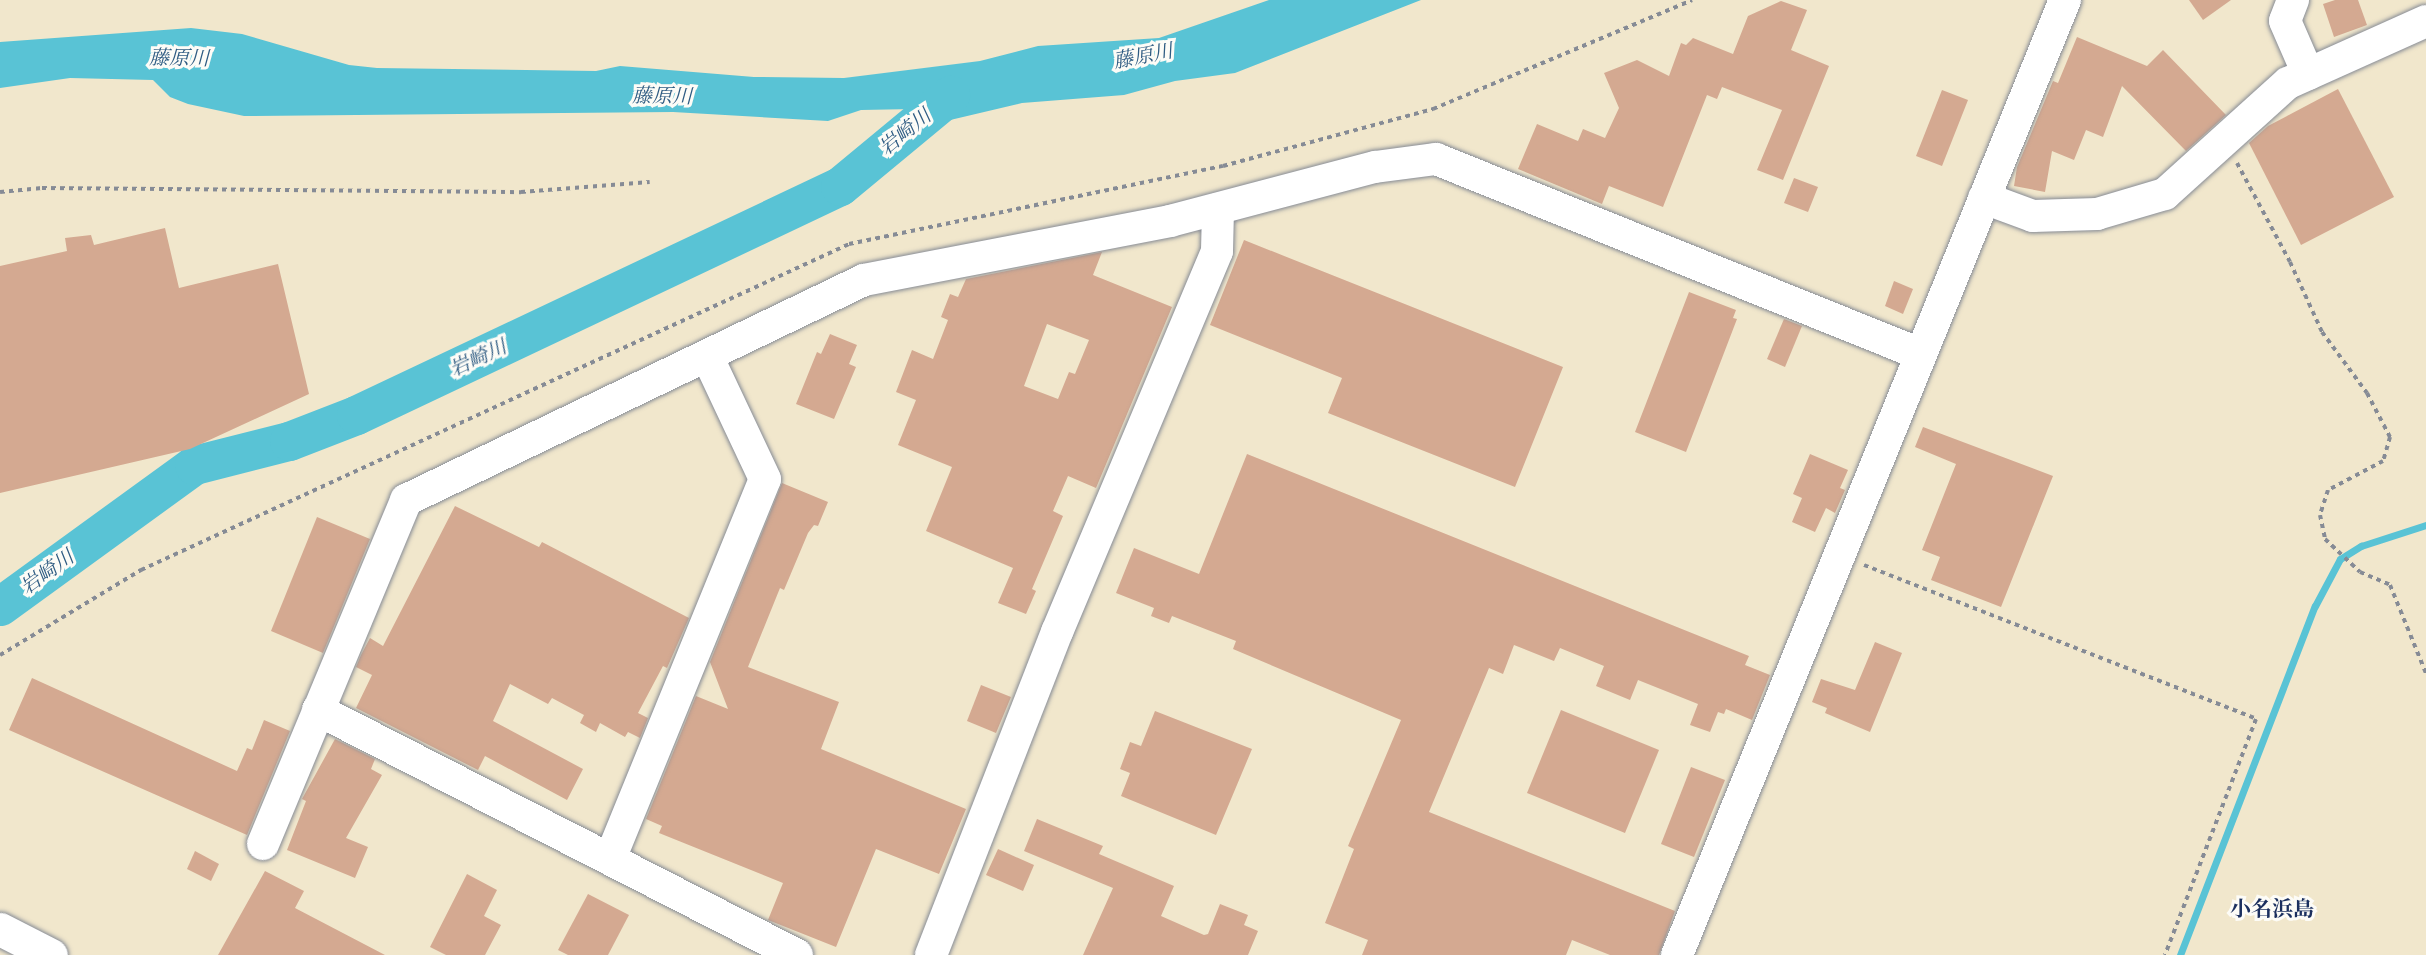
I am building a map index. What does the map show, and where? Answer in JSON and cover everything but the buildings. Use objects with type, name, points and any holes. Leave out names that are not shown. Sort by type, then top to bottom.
[{"type":"main road","points":[[11,941],[51,955]]},
{"type":"street","points":[[1677,955],[2064,0]]},
{"type":"street","points":[[2293,0],[2285,21],[2308,74]]},
{"type":"street","points":[[1984,198],[2033,216],[2097,214],[2165,194],[2288,83],[2426,21]]},
{"type":"street","points":[[263,844],[405,500],[864,280],[1170,221],[1375,168],[1436,159],[1920,354]]},
{"type":"street","points":[[931,955],[1057,632],[1217,251],[1218,208]]},
{"type":"street","points":[[610,859],[765,478],[707,356]]},
{"type":"street","points":[[318,710],[797,955]]},
{"type":"path","points":[[2225,141],[2290,262],[2322,332],[2367,393],[2390,436],[2383,461],[2328,490],[2320,515],[2325,538],[2360,572],[2390,585],[2426,673]]},
{"type":"path","points":[[0,192],[42,188],[520,192],[650,182]]},
{"type":"path","points":[[1839,555],[2256,719],[2165,955]]},
{"type":"water","name":"藤原川","points":[[1269,0],[1421,0],[1235,73],[1175,81],[1124,95],[1022,103],[946,121],[914,109],[861,110],[828,121],[673,112],[244,116],[188,104],[170,97],[153,80],[70,78],[0,88],[0,42],[191,28],[242,34],[349,65],[377,68],[596,71],[620,66],[754,77],[844,78],[980,61],[1038,46],[1159,38]]},
{"type":"waterway","name":"岩崎川","points":[[0,606],[194,465],[289,441],[356,415],[840,186],[950,95]]},
{"type":"waterway","points":[[2180,955],[2315,606],[2340,559],[2361,546],[2426,525]]},
{"type":"district","name":"小名浜島","points":[[2272,910]]}]
